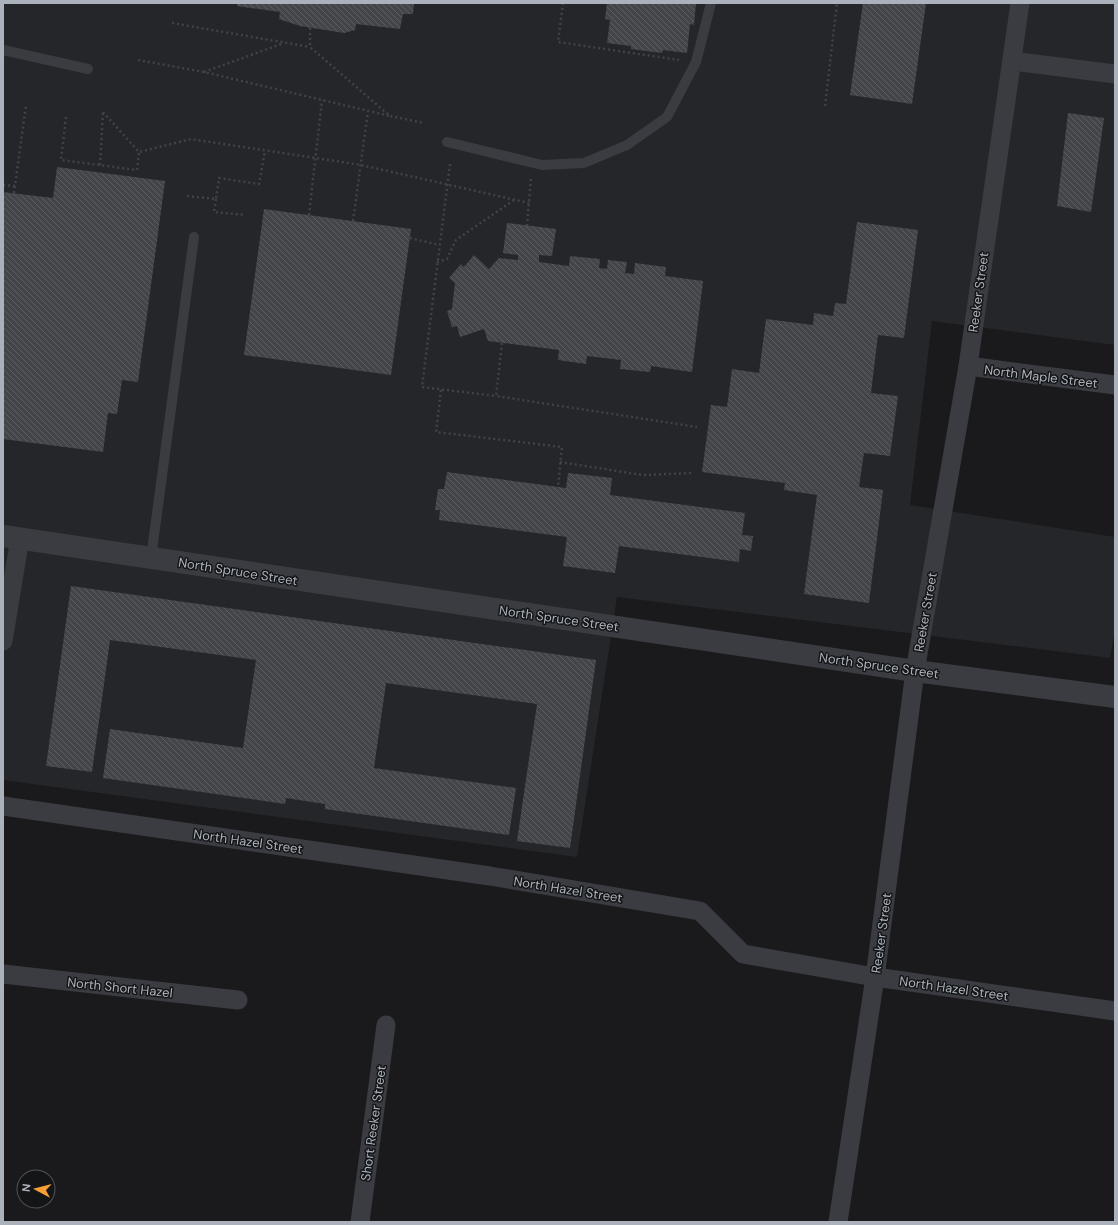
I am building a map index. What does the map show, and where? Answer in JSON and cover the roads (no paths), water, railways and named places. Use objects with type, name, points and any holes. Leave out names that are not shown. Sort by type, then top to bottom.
[{"type":"street","name":"Reeker Street","points":[[838,1222],[875,977],[915,671],[968,366],[1020,3]]},
{"type":"street","points":[[1012,61],[1115,74]]},
{"type":"street","name":"North Maple Street","points":[[968,366],[1115,385]]},
{"type":"street","points":[[3,641],[11,537]]},
{"type":"street","name":"North Spruce Street","points":[[11,537],[915,671],[1115,697]]},
{"type":"street","name":"North Hazel Street","points":[[3,806],[490,876],[700,910],[743,954],[875,977],[1115,1011]]},
{"type":"street","name":"North Short Hazel","points":[[3,974],[238,1000]]},
{"type":"street","name":"Short Reeker Street","points":[[360,1222],[386,1025]]},
{"type":"lane","points":[[447,142],[542,164],[584,163],[627,145],[667,117],[696,62],[711,3]]},
{"type":"lane","points":[[3,50],[88,69]]},
{"type":"lane","points":[[151,558],[194,237]]}]
